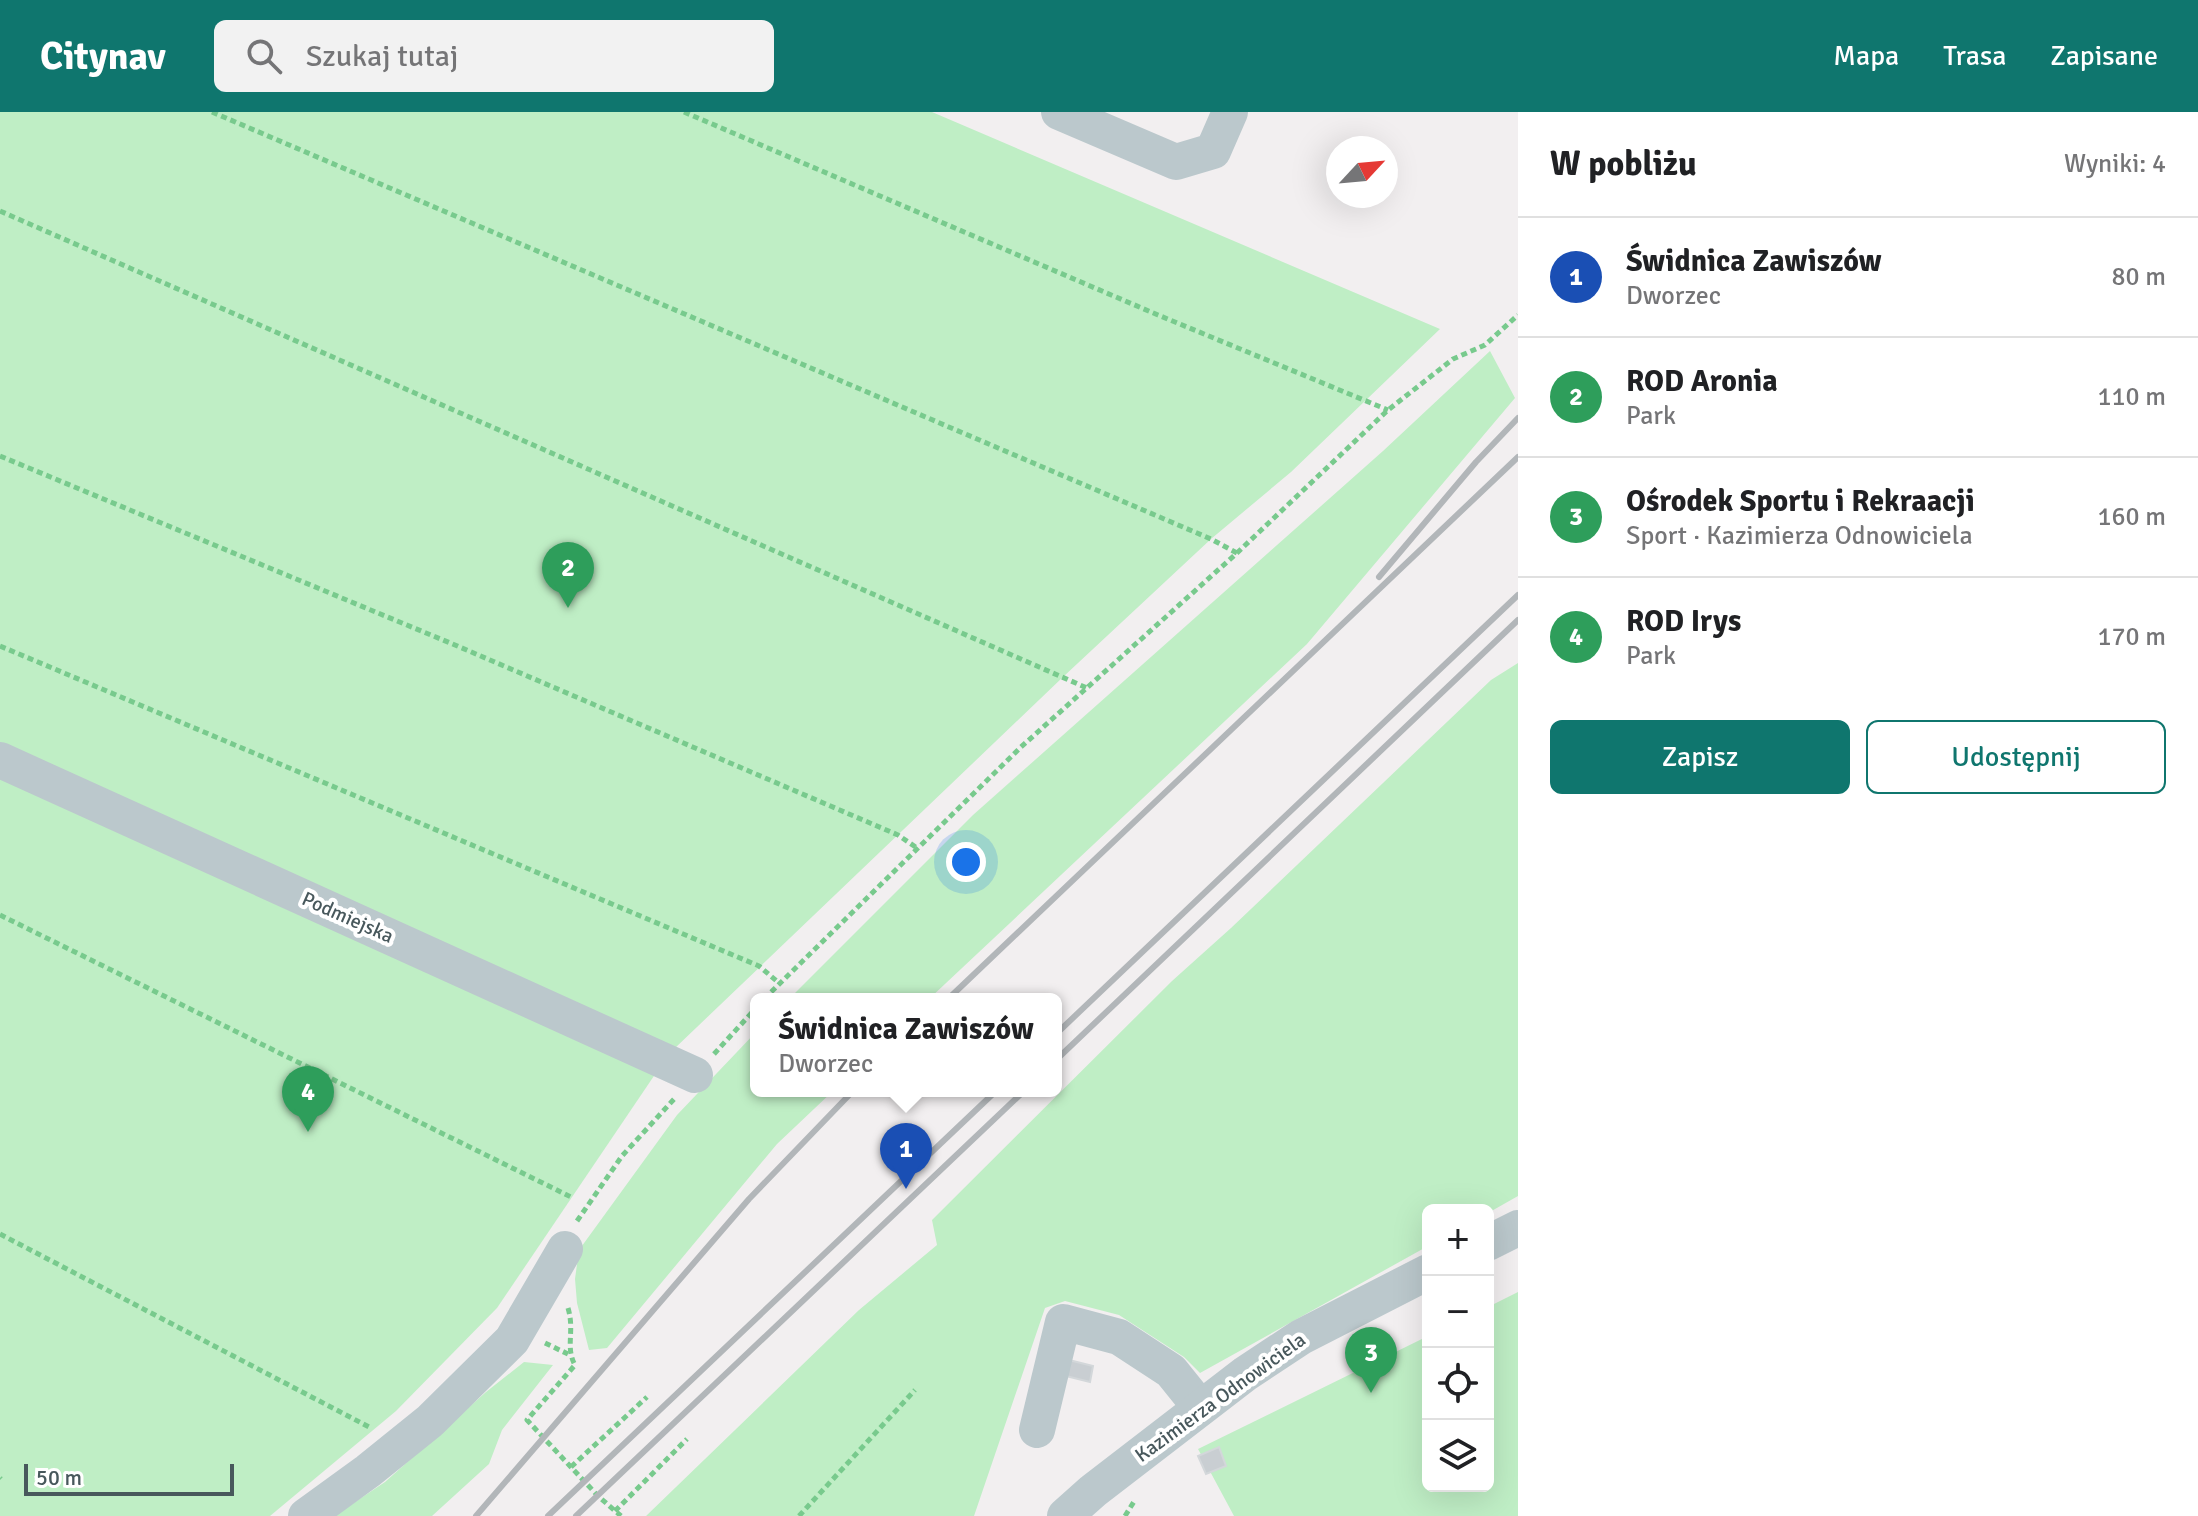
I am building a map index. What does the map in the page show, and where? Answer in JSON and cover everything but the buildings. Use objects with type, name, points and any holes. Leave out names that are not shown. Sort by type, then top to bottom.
[{"type":"street","points":[[1059,112],[1176,162],[1213,151],[1230,112]]},
{"type":"street","name":"Podmiejska","points":[[0,760],[695,1075]]},
{"type":"street","points":[[1494,1240],[1518,1228]]},
{"type":"street","points":[[306,1516],[430,1421],[512,1340],[565,1249]]},
{"type":"street","name":"Kazimierza Odnowiciela","points":[[1065,1516],[1099,1504],[1200,1407],[1301,1337],[1422,1275]]},
{"type":"street","points":[[1037,1430],[1063,1322],[1119,1337],[1171,1371],[1200,1407]]},
{"type":"path","points":[[212,112],[1211,539],[1237,553]]},
{"type":"path","points":[[684,112],[1388,410]]},
{"type":"path","points":[[0,211],[1087,688]]},
{"type":"path","points":[[770,993],[1021,747],[1237,553],[1388,410],[1453,359],[1485,345],[1518,315]]},
{"type":"path","points":[[0,456],[469,651],[898,835],[917,848]]},
{"type":"path","points":[[0,646],[759,966],[779,983]]},
{"type":"path","points":[[0,915],[571,1197]]},
{"type":"path","points":[[565,1249],[574,1225],[622,1156],[750,1015]]},
{"type":"path","points":[[0,1234],[375,1430],[395,1448]]},
{"type":"path","points":[[575,1365],[527,1420],[621,1516]]},
{"type":"path","points":[[799,1516],[915,1390]]},
{"type":"path","points":[[571,1467],[647,1397]]},
{"type":"path","points":[[615,1511],[687,1439]]},
{"type":"green space","points":[[0,112],[932,112],[1440,329],[1291,472],[1211,539],[1063,677],[674,1049],[0,748]]},
{"type":"green space","points":[[1490,351],[1515,398],[1307,644],[935,993],[795,993],[973,815],[1383,451]]},
{"type":"green space","points":[[1518,663],[1518,1196],[1494,1210],[1494,1204],[1422,1204],[1422,1249],[1200,1373],[1184,1357],[1119,1315],[1065,1301],[1045,1308],[974,1516],[646,1516],[859,1310],[937,1245],[932,1220],[1056,1097],[1062,1097],[1062,1091],[1172,981],[1491,680]]},
{"type":"green space","points":[[0,774],[660,1067],[497,1308],[396,1411],[270,1516],[0,1516]]},
{"type":"green space","points":[[750,1038],[750,1097],[827,1097],[777,1144],[607,1348],[589,1350],[577,1303],[575,1279],[579,1250],[677,1115]]},
{"type":"green space","points":[[1518,1292],[1518,1516],[1234,1516],[1198,1449],[1422,1339],[1422,1492],[1494,1492],[1494,1304]]},
{"type":"green space","points":[[524,1362],[553,1365],[502,1430],[489,1464],[432,1516],[334,1516],[385,1482]]},
{"type":"railway","points":[[1379,577],[1476,462],[1518,418]]},
{"type":"railway","points":[[954,993],[1518,457]]},
{"type":"railway","points":[[1062,1028],[1518,595]]},
{"type":"railway","points":[[1062,1054],[1518,620]]},
{"type":"railway","points":[[476,1516],[749,1199],[847,1097]]},
{"type":"railway","points":[[548,1516],[990,1097]]},
{"type":"railway","points":[[576,1516],[1018,1097]]},
{"type":"place","name":"ROD Aronia","points":[[568,608]]},
{"type":"place","name":"ROD Irys","points":[[308,1132]]},
{"type":"place","name":"Świdnica Zawiszów","points":[[906,1189]]},
{"type":"place","name":"Ośrodek Sportu i Rekraacji","points":[[1371,1393]]}]
